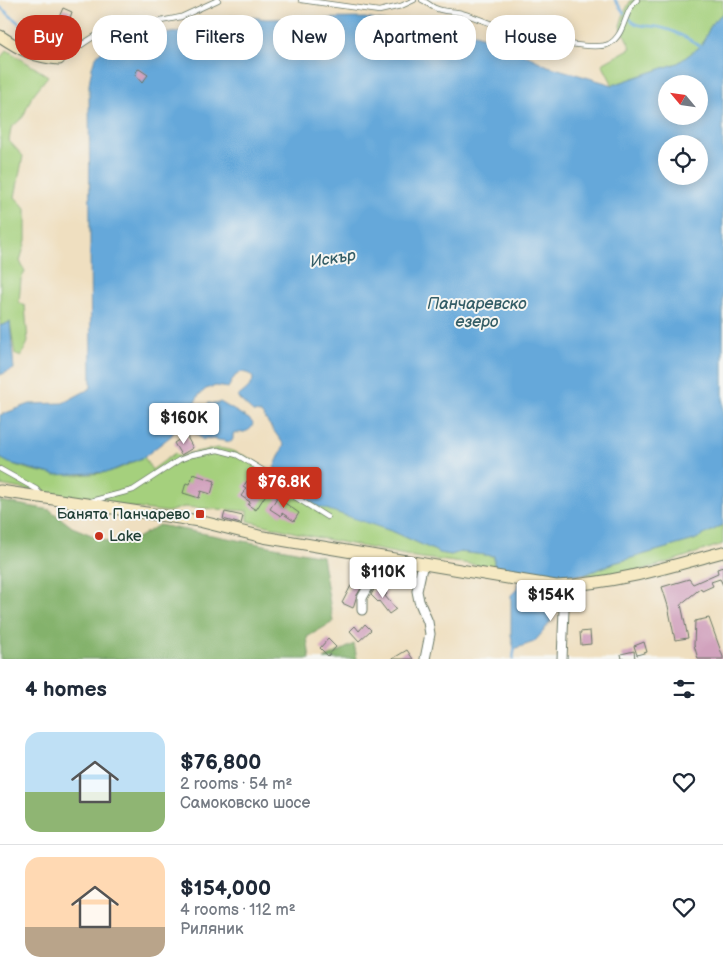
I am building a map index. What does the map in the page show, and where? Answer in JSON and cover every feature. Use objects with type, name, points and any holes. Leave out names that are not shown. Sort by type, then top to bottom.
[{"type":"main road","points":[[0,36],[15,46]]},
{"type":"main road","points":[[0,491],[199,521],[263,537],[543,584],[599,583],[723,552]]},
{"type":"street","points":[[423,563],[417,591],[428,622],[430,634],[425,659]]},
{"type":"street","points":[[362,610],[362,598],[372,580],[420,578]]},
{"type":"street","points":[[562,659],[565,585]]},
{"type":"lane","points":[[82,45],[90,38],[101,33],[181,17],[218,0]]},
{"type":"lane","points":[[301,0],[378,11],[400,6],[414,0]]},
{"type":"lane","points":[[422,0],[446,12],[459,12],[523,35],[570,44],[601,47],[610,44],[617,37],[629,9],[637,0]]},
{"type":"lane","points":[[78,504],[133,490],[179,460],[192,454],[218,450],[237,455],[264,471],[294,497],[327,517]]},
{"type":"lane","points":[[0,469],[36,489],[44,499]]},
{"type":"green space","points":[[631,0],[723,0],[723,13],[712,23],[701,46],[678,63],[613,85],[602,64],[631,48],[620,26]]},
{"type":"green space","points":[[7,50],[15,55],[15,60],[23,60],[48,76],[32,96],[23,117],[11,128],[9,141],[23,156],[15,197],[26,209],[26,240],[20,261],[25,272],[21,279],[19,302],[25,306],[28,342],[21,357],[15,354],[10,322],[0,326],[0,58]]},
{"type":"green space","points":[[218,448],[232,451],[251,459],[309,501],[394,532],[440,553],[451,555],[460,552],[494,556],[494,567],[415,557],[305,535],[248,521],[248,511],[184,507],[168,512],[125,507],[0,485],[0,458],[25,468],[52,474],[80,475],[112,471],[144,457],[152,470],[175,453],[179,457]]},
{"type":"green space","points":[[0,501],[50,510],[72,527],[111,543],[134,540],[159,525],[322,556],[333,622],[307,637],[310,659],[0,659]]},
{"type":"green space","points":[[723,525],[723,544],[637,571],[620,574],[584,575],[614,563],[694,540]]},
{"type":"green space","points":[[354,644],[357,659],[324,659]]},
{"type":"water","name":"Панчаревско езеро","points":[[723,13],[723,525],[694,540],[614,563],[584,575],[548,575],[533,591],[535,596],[551,598],[554,606],[551,621],[534,642],[514,649],[511,635],[511,595],[517,589],[520,571],[494,567],[494,556],[460,552],[451,555],[440,553],[394,532],[317,506],[300,492],[297,485],[300,481],[274,468],[284,445],[261,413],[253,412],[237,397],[252,383],[252,376],[248,374],[241,372],[235,376],[228,388],[216,386],[206,389],[199,395],[188,414],[171,436],[144,457],[109,472],[55,475],[9,463],[0,458],[0,415],[30,404],[63,403],[91,388],[89,85],[95,60],[167,60],[167,34],[177,32],[177,60],[263,60],[263,19],[273,19],[273,60],[345,60],[345,18],[355,18],[355,60],[476,60],[476,34],[486,38],[486,60],[536,60],[548,66],[613,85],[678,63],[701,46],[712,23]]},
{"type":"water","points":[[10,322],[14,369],[0,375],[0,326]]},
{"type":"water","points":[[220,402],[249,419],[253,423],[251,429],[246,432],[233,434],[231,442],[206,438],[203,440],[196,434],[196,430],[208,417],[206,407],[208,403],[216,404]]},
{"type":"building","points":[[63,8],[72,12],[71,15],[60,15]]},
{"type":"building","points":[[139,69],[148,75],[142,83],[135,75]]},
{"type":"building","points":[[186,435],[193,448],[181,455],[174,443]]},
{"type":"building","points":[[193,474],[215,481],[211,494],[201,491],[199,498],[183,493],[186,483],[190,484]]},
{"type":"building","points":[[254,477],[270,488],[256,510],[248,505],[250,502],[241,496],[246,489],[243,487],[247,481],[250,483]]},
{"type":"building","points":[[279,494],[284,497],[282,501],[299,513],[294,521],[282,513],[281,516],[270,509]]},
{"type":"building","points":[[225,512],[243,516],[241,524],[223,519]]},
{"type":"building","points":[[723,567],[723,585],[720,579],[711,582],[713,586],[702,591],[701,588],[681,604],[688,638],[675,640],[662,587],[689,579],[693,584],[718,573],[717,569]]},
{"type":"building","points":[[359,570],[369,575],[357,595],[353,608],[342,603]]},
{"type":"building","points":[[376,586],[379,586],[387,594],[385,596],[396,609],[389,614],[379,601],[371,595]]},
{"type":"building","points":[[709,618],[723,659],[698,659],[694,645],[695,621]]},
{"type":"building","points":[[365,624],[371,630],[359,641],[350,631],[355,626],[359,631]]},
{"type":"building","points":[[590,631],[591,644],[581,645],[580,632]]},
{"type":"building","points":[[328,639],[336,647],[328,656],[320,648]]},
{"type":"building","points":[[644,642],[647,652],[637,655],[634,646]]},
{"type":"building","points":[[407,650],[413,659],[392,659]]},
{"type":"building","points":[[634,651],[635,659],[622,659],[621,654]]},
{"type":"waterway","points":[[615,0],[624,13]]},
{"type":"waterway","points":[[0,7],[15,20]]},
{"type":"waterway","points":[[629,18],[642,26],[664,28],[702,47]]},
{"type":"waterway","points":[[513,659],[515,646]]},
{"type":"place","name":"Банята Панчарево","points":[[200,514]]},
{"type":"place","name":"Lake","points":[[99,536]]},
{"type":"water label","name":"Искър","points":[[333,259]]}]
